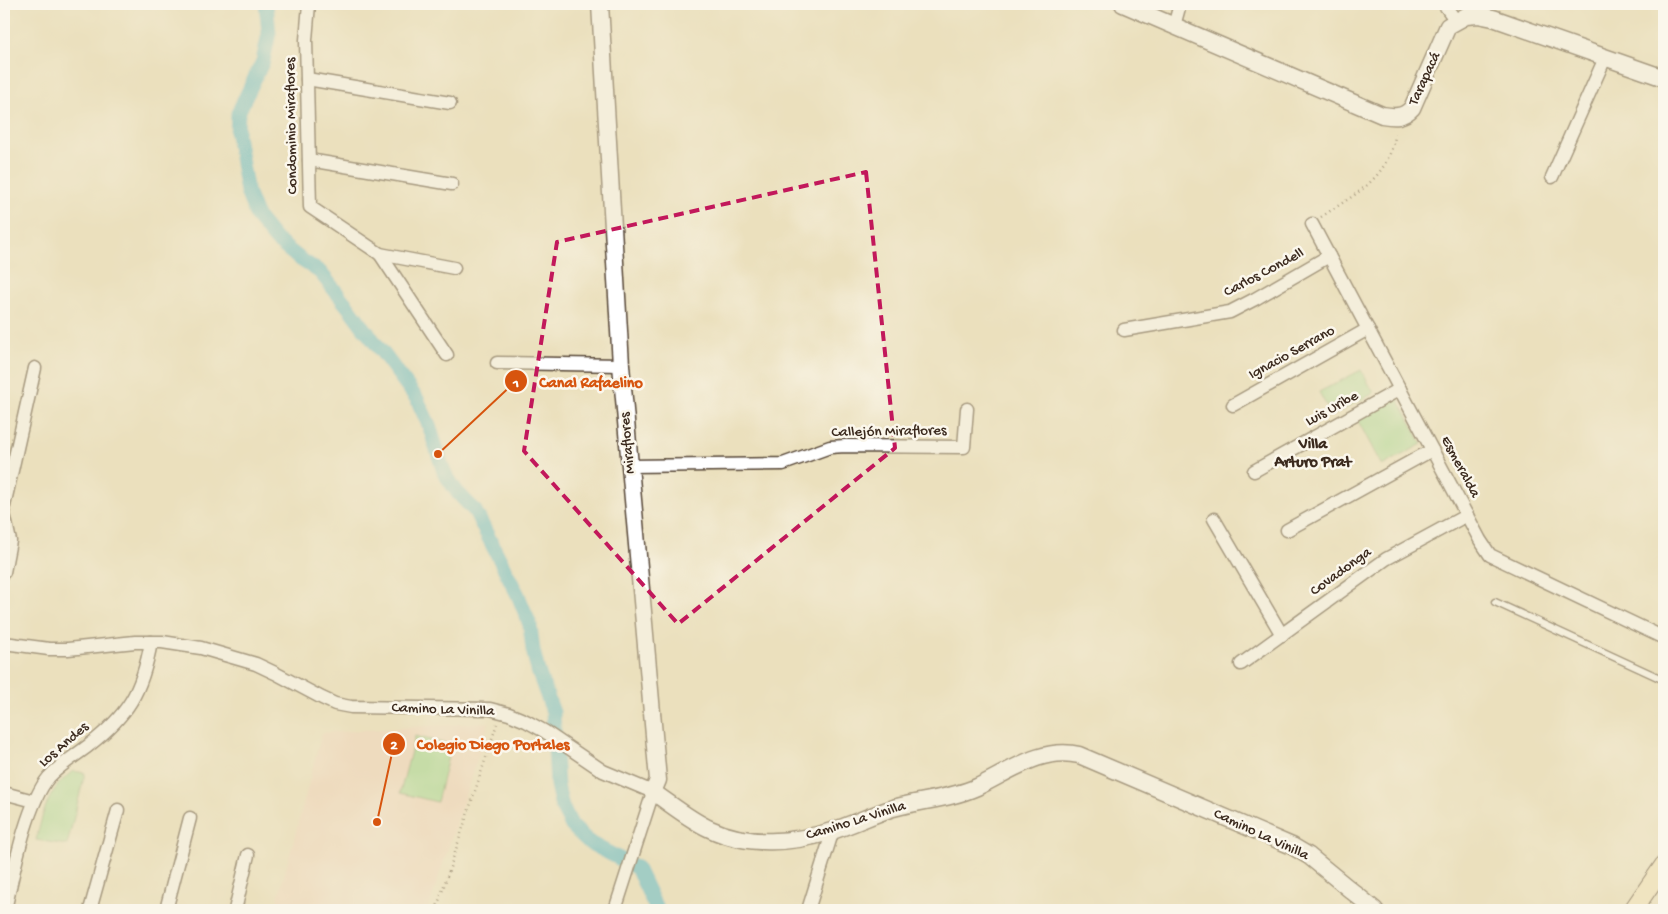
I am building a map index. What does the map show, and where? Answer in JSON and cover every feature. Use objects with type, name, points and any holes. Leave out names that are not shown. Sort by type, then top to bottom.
[{"type":"main road","points":[[1633,910],[1659,884],[1664,865]]},
{"type":"street","name":"Condominio Miraflores","points":[[309,4],[306,40],[310,207],[380,254],[454,268]]},
{"type":"street","name":"Miraflores","points":[[600,4],[622,365],[658,780],[653,792]]},
{"type":"street","name":"Tarapacá","points":[[1123,4],[1382,115],[1396,117],[1407,114],[1412,108],[1448,26],[1456,21]]},
{"type":"street","points":[[1174,26],[1180,4]]},
{"type":"street","points":[[1444,4],[1456,21],[1466,16],[1478,15],[1493,18],[1664,78]]},
{"type":"street","points":[[1552,177],[1605,58]]},
{"type":"street","points":[[307,79],[450,103]]},
{"type":"street","points":[[309,160],[452,184]]},
{"type":"street","name":"Esmeralda","points":[[1312,224],[1490,555],[1664,638]]},
{"type":"street","points":[[380,254],[447,355]]},
{"type":"street","name":"Carlos Condell","points":[[1124,330],[1230,312],[1329,256]]},
{"type":"street","name":"Ignacio Serrano","points":[[1233,405],[1368,329]]},
{"type":"street","points":[[497,363],[622,365]]},
{"type":"street","points":[[4,506],[35,368]]},
{"type":"street","name":"Luis Uribe","points":[[1254,471],[1400,389]]},
{"type":"street","name":"Callejón Miraflores","points":[[630,466],[783,464],[830,447],[845,446],[964,447],[967,409]]},
{"type":"street","points":[[1287,530],[1432,450]]},
{"type":"street","points":[[4,514],[10,541],[4,572]]},
{"type":"street","name":"Covadonga","points":[[1241,664],[1386,560],[1467,515]]},
{"type":"street","points":[[1214,519],[1282,635]]},
{"type":"street","name":"Camino La Vinilla","points":[[4,643],[26,647],[68,649],[151,642],[201,648],[248,662],[275,673],[335,704],[351,707],[490,709],[526,722],[545,732],[603,771],[653,792],[710,830],[738,838],[784,841],[809,837],[893,808],[964,792],[1048,753],[1063,752],[1079,755],[1292,846],[1308,856],[1375,910]]},
{"type":"street","name":"Los Andes","points":[[5,910],[8,880],[34,801],[49,778],[95,740],[131,703],[147,667],[151,642]]},
{"type":"street","points":[[615,910],[653,792]]},
{"type":"street","points":[[4,794],[34,801]]},
{"type":"street","points":[[90,910],[118,810]]},
{"type":"street","points":[[166,910],[190,818]]},
{"type":"street","points":[[808,910],[833,830]]},
{"type":"street","points":[[234,910],[248,855]]},
{"type":"lane","points":[[1495,602],[1664,680]]},
{"type":"path","points":[[1312,224],[1373,181],[1385,165],[1394,148],[1396,117]]},
{"type":"path","points":[[436,910],[501,712]]},
{"type":"highlighted area","points":[[866,172],[895,448],[678,624],[524,451],[557,242]]},
{"type":"shaded area","points":[[489,722],[428,910],[275,910],[322,733]]},
{"type":"green space","points":[[1361,370],[1374,393],[1332,416],[1319,392]]},
{"type":"green space","points":[[1397,397],[1422,444],[1382,466],[1357,419]]},
{"type":"green space","points":[[415,736],[451,745],[437,802],[400,793]]},
{"type":"green space","points":[[73,771],[85,773],[67,845],[36,840],[44,810],[52,794],[64,778]]},
{"type":"waterway","points":[[266,4],[269,33],[263,61],[238,113],[237,135],[247,192],[257,217],[276,240],[320,272],[417,399],[429,425],[444,472],[457,492],[475,511],[518,595],[530,625],[538,671],[553,712],[557,785],[562,807],[572,826],[590,843],[637,868],[657,910]]},
{"type":"place","name":"Canal Rafaelino","points":[[438,454]]},
{"type":"place","name":"Colegio Diego Portales","points":[[377,822]]},
{"type":"district","name":"Villa Arturo Prat","points":[[1313,454]]}]
